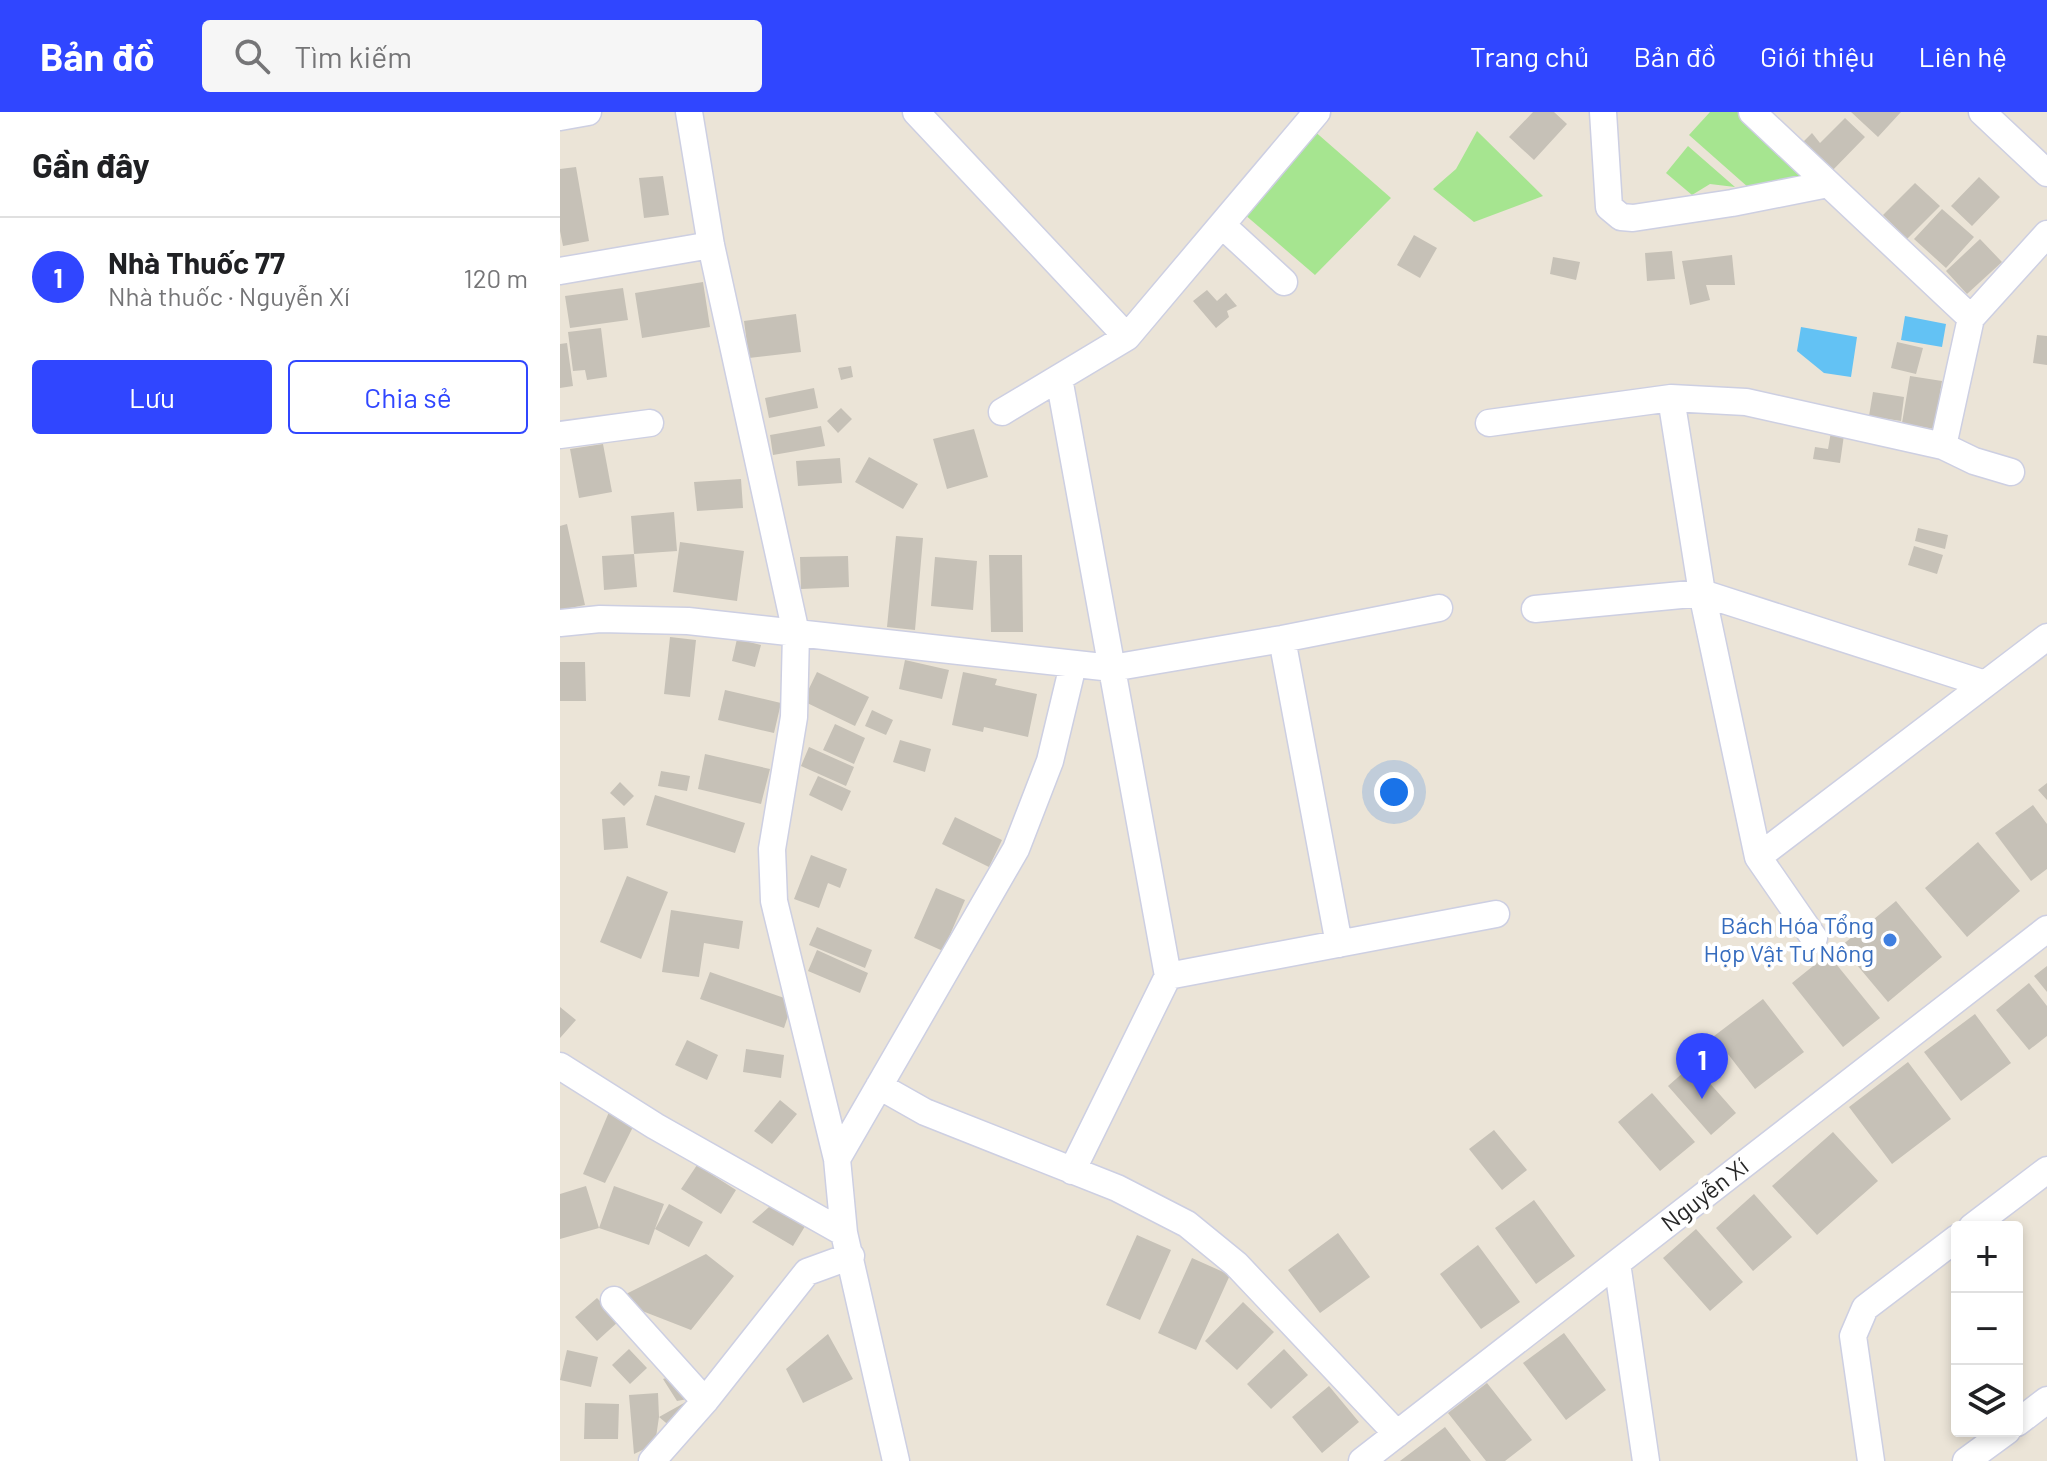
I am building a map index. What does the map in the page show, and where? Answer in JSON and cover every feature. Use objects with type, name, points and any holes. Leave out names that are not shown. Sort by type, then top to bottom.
[{"type":"street","points":[[560,117],[588,112]]},
{"type":"street","points":[[689,112],[711,245],[796,633],[794,717],[772,849],[774,901],[837,1159],[848,1244],[896,1461]]},
{"type":"street","points":[[916,112],[1127,337]]},
{"type":"street","points":[[1002,412],[1127,337],[1317,112]]},
{"type":"street","points":[[1603,112],[1609,207],[1621,217],[1633,218],[1732,203],[1828,184]]},
{"type":"street","points":[[1752,112],[1971,318]]},
{"type":"street","points":[[1982,112],[2047,173]]},
{"type":"street","points":[[1222,225],[1284,282]]},
{"type":"street","points":[[1943,446],[1971,318],[2047,234]]},
{"type":"street","points":[[560,271],[711,245]]},
{"type":"street","points":[[1059,378],[1168,976],[1072,1171]]},
{"type":"street","points":[[1671,398],[1702,593],[1758,857],[1814,938]]},
{"type":"street","points":[[1489,423],[1671,398],[1746,402],[1943,446],[1974,461],[2011,472]]},
{"type":"street","points":[[560,435],[650,423]]},
{"type":"street","points":[[1535,609],[1702,593],[1985,684]]},
{"type":"street","points":[[560,623],[600,619],[688,621],[1112,668],[1439,608]]},
{"type":"street","points":[[1758,857],[2047,637]]},
{"type":"street","points":[[1282,639],[1339,944]]},
{"type":"street","points":[[837,1159],[1016,849],[1050,761],[1073,665]]},
{"type":"street","points":[[1168,976],[1496,914]]},
{"type":"street","name":"Nguyễn Xí","points":[[1362,1461],[2047,929]]},
{"type":"street","points":[[560,1066],[848,1244]]},
{"type":"street","points":[[879,1086],[925,1112],[1117,1188],[1187,1224],[1236,1264],[1397,1434]]},
{"type":"street","points":[[1980,1221],[2047,1170]]},
{"type":"street","points":[[1871,1461],[1853,1336],[1865,1308],[1951,1243]]},
{"type":"street","points":[[652,1461],[705,1401],[807,1272],[848,1244]]},
{"type":"street","points":[[1617,1263],[1646,1461]]},
{"type":"street","points":[[614,1300],[705,1401]]},
{"type":"street","points":[[2023,1418],[2047,1400]]},
{"type":"street","points":[[1978,1458],[2001,1437]]},
{"type":"green space","points":[[1710,112],[1766,112],[1838,181],[1749,188],[1689,135]]},
{"type":"green space","points":[[1312,129],[1391,198],[1315,275],[1244,214]]},
{"type":"green space","points":[[1477,131],[1543,196],[1474,222],[1433,189],[1456,169]]},
{"type":"green space","points":[[1688,146],[1735,187],[1710,184],[1692,195],[1666,173]]},
{"type":"water","points":[[1905,316],[1946,324],[1942,347],[1901,340]]},
{"type":"water","points":[[1801,327],[1857,337],[1851,377],[1824,373],[1797,351]]},
{"type":"building","points":[[1533,112],[1554,112],[1567,124],[1534,160],[1509,137]]},
{"type":"building","points":[[1851,112],[1901,112],[1878,137]]},
{"type":"building","points":[[1845,118],[1865,137],[1829,174],[1799,146],[1812,133],[1820,143]]},
{"type":"building","points":[[576,167],[589,241],[563,246],[560,231],[560,169]]},
{"type":"building","points":[[663,176],[669,215],[644,218],[639,178]]},
{"type":"building","points":[[1979,177],[2000,197],[1972,226],[1951,206]]},
{"type":"building","points":[[1915,183],[1940,206],[1907,239],[1883,215]]},
{"type":"building","points":[[1942,209],[1974,237],[1946,268],[1914,239]]},
{"type":"building","points":[[1414,235],[1437,248],[1420,278],[1397,265]]},
{"type":"building","points":[[1980,239],[2002,262],[1967,294],[1946,271]]},
{"type":"building","points":[[1672,251],[1675,279],[1647,281],[1645,253]]},
{"type":"building","points":[[1732,255],[1735,285],[1706,285],[1710,300],[1690,305],[1682,261]]},
{"type":"building","points":[[1553,257],[1580,262],[1576,280],[1550,274]]},
{"type":"building","points":[[703,282],[710,327],[642,338],[635,293]]},
{"type":"building","points":[[623,288],[628,320],[570,328],[565,296]]},
{"type":"building","points":[[1207,290],[1217,301],[1226,293],[1237,306],[1227,311],[1229,317],[1216,328],[1193,301]]},
{"type":"building","points":[[796,314],[801,352],[749,358],[744,321]]},
{"type":"building","points":[[601,328],[607,377],[587,380],[585,370],[573,371],[568,332]]},
{"type":"building","points":[[2037,335],[2047,336],[2047,365],[2033,363]]},
{"type":"building","points":[[1897,342],[1923,348],[1916,374],[1891,368]]},
{"type":"building","points":[[567,343],[573,386],[560,388],[560,344]]},
{"type":"building","points":[[851,366],[853,377],[841,380],[838,368]]},
{"type":"building","points":[[1910,376],[1942,381],[1934,429],[1902,423]]},
{"type":"building","points":[[814,388],[818,408],[769,418],[765,398]]},
{"type":"building","points":[[1873,392],[1904,397],[1901,421],[1869,416]]},
{"type":"building","points":[[841,408],[852,419],[838,433],[827,421]]},
{"type":"building","points":[[821,426],[825,446],[773,455],[770,435]]},
{"type":"building","points":[[1832,426],[1845,428],[1840,463],[1813,459],[1815,447],[1828,449]]},
{"type":"building","points":[[974,429],[988,477],[947,489],[933,439]]},
{"type":"building","points":[[603,444],[612,492],[579,498],[570,449]]},
{"type":"building","points":[[869,457],[918,484],[903,509],[855,482]]},
{"type":"building","points":[[840,458],[842,483],[798,486],[796,461]]},
{"type":"building","points":[[741,479],[743,508],[697,511],[694,482]]},
{"type":"building","points":[[674,512],[677,551],[634,554],[631,516]]},
{"type":"building","points":[[567,524],[585,605],[560,610],[560,526]]},
{"type":"building","points":[[1918,528],[1948,535],[1945,549],[1915,541]]},
{"type":"building","points":[[896,536],[923,538],[915,630],[887,627]]},
{"type":"building","points":[[680,542],[744,551],[737,601],[673,592]]},
{"type":"building","points":[[1914,546],[1943,555],[1937,574],[1908,565]]},
{"type":"building","points":[[634,554],[637,587],[604,590],[602,556]]},
{"type":"building","points":[[989,555],[1022,555],[1023,632],[991,632]]},
{"type":"building","points":[[848,556],[849,587],[801,589],[800,557]]},
{"type":"building","points":[[935,557],[977,561],[973,610],[931,606]]},
{"type":"building","points":[[670,637],[696,640],[690,697],[664,694]]},
{"type":"building","points":[[737,639],[761,645],[755,667],[732,661]]},
{"type":"building","points":[[905,660],[949,670],[942,699],[899,689]]},
{"type":"building","points":[[560,662],[585,662],[586,701],[560,701]]},
{"type":"building","points":[[817,672],[869,697],[855,726],[803,701]]},
{"type":"building","points":[[963,672],[997,679],[995,685],[1037,694],[1028,737],[984,727],[983,732],[952,725]]},
{"type":"building","points":[[725,690],[781,703],[774,733],[718,720]]},
{"type":"building","points":[[872,710],[893,720],[886,735],[865,726]]},
{"type":"building","points":[[835,724],[865,738],[854,764],[823,750]]},
{"type":"building","points":[[900,740],[931,749],[925,772],[893,762]]},
{"type":"building","points":[[809,747],[854,767],[846,786],[801,766]]},
{"type":"building","points":[[705,754],[770,769],[761,804],[698,789]]},
{"type":"building","points":[[661,771],[690,776],[687,791],[658,786]]},
{"type":"building","points":[[818,776],[851,791],[842,811],[809,795]]},
{"type":"building","points":[[620,782],[634,796],[624,806],[610,793]]},
{"type":"building","points":[[2047,783],[2047,800],[2038,790]]},
{"type":"building","points":[[655,795],[745,823],[735,853],[646,825]]},
{"type":"building","points":[[2033,805],[2047,824],[2047,869],[2031,881],[1995,833]]},
{"type":"building","points":[[625,817],[628,848],[604,850],[602,819]]},
{"type":"building","points":[[955,817],[1002,840],[989,867],[942,844]]},
{"type":"building","points":[[1978,842],[2020,891],[1967,937],[1925,888]]},
{"type":"building","points":[[811,855],[847,869],[840,888],[828,883],[819,908],[794,899]]},
{"type":"building","points":[[627,876],[668,892],[641,959],[600,942]]},
{"type":"building","points":[[936,888],[965,900],[943,951],[914,938]]},
{"type":"building","points":[[1896,901],[1942,957],[1888,1002],[1841,946]]},
{"type":"building","points":[[671,910],[743,921],[739,949],[704,943],[699,977],[662,972]]},
{"type":"building","points":[[817,927],[872,950],[865,968],[809,945]]},
{"type":"building","points":[[817,950],[868,973],[860,993],[808,971]]},
{"type":"building","points":[[1828,954],[1880,1018],[1843,1047],[1792,983]]},
{"type":"building","points":[[2047,966],[2047,992],[2034,976]]},
{"type":"building","points":[[710,972],[793,1001],[784,1028],[700,999]]},
{"type":"building","points":[[2029,983],[2047,1006],[2047,1036],[2029,1050],[1996,1010]]},
{"type":"building","points":[[1763,999],[1804,1052],[1755,1089],[1714,1036]]},
{"type":"building","points":[[560,1007],[576,1020],[560,1038]]},
{"type":"building","points":[[1975,1014],[2011,1063],[1961,1101],[1924,1052]]},
{"type":"building","points":[[687,1040],[718,1055],[707,1080],[675,1065]]},
{"type":"building","points":[[746,1049],[784,1055],[781,1078],[743,1072]]},
{"type":"building","points":[[1908,1062],[1951,1119],[1892,1164],[1849,1107]]},
{"type":"building","points":[[1693,1064],[1736,1113],[1711,1135],[1668,1086]]},
{"type":"building","points":[[1652,1093],[1695,1142],[1660,1171],[1618,1122]]},
{"type":"building","points":[[780,1100],[797,1114],[772,1144],[754,1131]]},
{"type":"building","points":[[609,1112],[634,1125],[605,1183],[583,1174]]},
{"type":"building","points":[[1494,1130],[1527,1170],[1502,1190],[1469,1149]]},
{"type":"building","points":[[1833,1132],[1878,1181],[1817,1235],[1772,1186]]},
{"type":"building","points":[[697,1165],[736,1190],[721,1214],[681,1189]]},
{"type":"building","points":[[586,1186],[599,1228],[560,1239],[560,1194]]},
{"type":"building","points":[[614,1186],[664,1204],[649,1245],[599,1228]]},
{"type":"building","points":[[1754,1194],[1792,1237],[1753,1271],[1716,1228]]},
{"type":"building","points":[[778,1199],[810,1218],[793,1246],[752,1222]]},
{"type":"building","points":[[1534,1200],[1575,1256],[1536,1284],[1495,1228]]},
{"type":"building","points":[[669,1204],[703,1222],[689,1247],[655,1229]]},
{"type":"building","points":[[1696,1229],[1743,1282],[1710,1311],[1663,1258]]},
{"type":"building","points":[[1338,1233],[1370,1277],[1320,1313],[1288,1270]]},
{"type":"building","points":[[1137,1235],[1171,1250],[1140,1320],[1106,1305]]},
{"type":"building","points":[[1478,1245],[1520,1302],[1481,1329],[1440,1274]]},
{"type":"building","points":[[706,1254],[734,1276],[691,1330],[614,1300]]},
{"type":"building","points":[[1192,1258],[1230,1275],[1196,1350],[1158,1333]]},
{"type":"building","points":[[597,1298],[619,1321],[597,1341],[575,1317]]},
{"type":"building","points":[[1243,1302],[1274,1332],[1237,1370],[1205,1341]]},
{"type":"building","points":[[1564,1333],[1606,1390],[1566,1420],[1523,1363]]},
{"type":"building","points":[[828,1334],[853,1379],[803,1403],[786,1369]]},
{"type":"building","points":[[629,1349],[647,1368],[630,1384],[612,1365]]},
{"type":"building","points":[[1284,1349],[1308,1375],[1271,1409],[1247,1384]]},
{"type":"building","points":[[567,1350],[598,1357],[591,1387],[560,1380]]},
{"type":"building","points":[[674,1375],[693,1398],[677,1401],[663,1379]]},
{"type":"building","points":[[1487,1383],[1532,1440],[1505,1461],[1486,1461],[1448,1413]]},
{"type":"building","points":[[1329,1386],[1359,1422],[1322,1453],[1292,1417]]},
{"type":"building","points":[[658,1393],[659,1417],[655,1444],[634,1454],[629,1395]]},
{"type":"building","points":[[693,1398],[671,1427],[659,1417]]},
{"type":"building","points":[[585,1403],[619,1404],[618,1439],[584,1439]]},
{"type":"building","points":[[1445,1427],[1471,1461],[1400,1461]]},
{"type":"place","name":"Bách Hóa Tổng Hợp Vật Tư Nông","points":[[1890,940]]},
{"type":"place","name":"Nhà Thuốc 77","points":[[1702,1099]]}]
